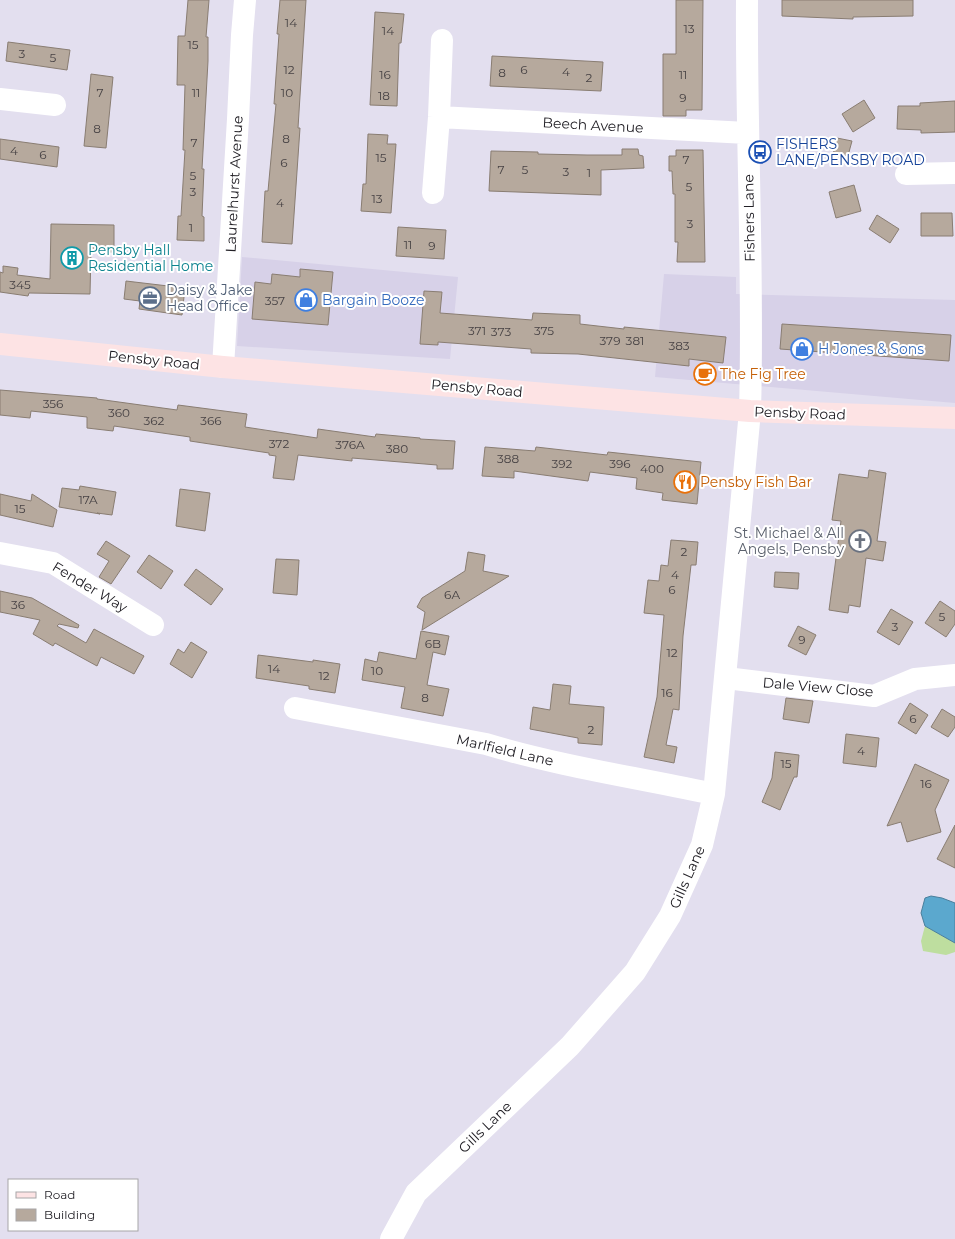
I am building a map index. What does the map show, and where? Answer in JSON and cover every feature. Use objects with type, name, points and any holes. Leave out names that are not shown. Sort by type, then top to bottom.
[{"type":"main road","name":"Pensby Road","points":[[0,344],[223,367],[750,411],[955,418]]},
{"type":"street","name":"Laurelhurst Avenue","points":[[223,367],[245,0]]},
{"type":"street","name":"Fishers Lane","points":[[747,0],[747,133],[751,294],[750,411]]},
{"type":"street","points":[[433,193],[442,40]]},
{"type":"street","points":[[0,99],[55,105]]},
{"type":"street","name":"Beech Avenue","points":[[438,117],[747,133]]},
{"type":"street","points":[[906,174],[955,173]]},
{"type":"street","name":"Gills Lane","points":[[391,1239],[416,1193],[570,1046],[635,972],[670,916],[702,845],[714,794],[750,411]]},
{"type":"street","name":"Fender Way","points":[[0,553],[53,563],[153,625]]},
{"type":"street","name":"Dale View Close","points":[[726,678],[874,696],[915,679],[955,675]]},
{"type":"street","name":"Marlfield Lane","points":[[295,708],[486,744],[567,764],[714,794]]},
{"type":"shaded area","points":[[242,257],[458,277],[450,359],[237,346]]},
{"type":"shaded area","points":[[664,274],[736,277],[736,294],[955,300],[955,403],[655,377]]},
{"type":"green space","points":[[925,926],[955,943],[955,952],[946,955],[923,951],[921,941]]},
{"type":"water","points":[[931,896],[955,903],[955,943],[925,926],[921,913],[925,898]]},
{"type":"building","points":[[188,0],[209,0],[206,37],[208,37],[208,61],[202,169],[204,169],[202,216],[204,217],[204,241],[177,240],[178,216],[181,216],[185,150],[183,150],[185,85],[177,85],[178,36],[185,36]]},
{"type":"building","points":[[280,0],[306,0],[298,128],[300,128],[292,244],[262,242],[265,191],[268,191],[276,104],[274,104]]},
{"type":"building","points":[[676,0],[703,0],[702,110],[686,110],[686,116],[663,116],[663,54],[676,54]]},
{"type":"building","points":[[782,0],[913,0],[913,16],[853,17],[853,19],[782,16]]},
{"type":"building","points":[[375,12],[404,14],[401,43],[399,43],[397,106],[370,105]]},
{"type":"building","points":[[8,42],[70,50],[67,70],[6,61]]},
{"type":"building","points":[[492,56],[603,62],[601,91],[490,86]]},
{"type":"building","points":[[91,74],[113,77],[106,148],[84,146]]},
{"type":"building","points":[[864,100],[875,118],[853,132],[842,114]]},
{"type":"building","points":[[955,101],[955,132],[921,133],[921,130],[897,129],[898,106],[920,106],[920,103]]},
{"type":"building","points":[[368,134],[388,135],[387,144],[396,144],[391,213],[361,211],[363,184],[366,184]]},
{"type":"building","points":[[837,138],[852,141],[846,163],[832,159]]},
{"type":"building","points":[[0,139],[59,147],[57,167],[0,159]]},
{"type":"building","points":[[622,149],[638,149],[639,155],[643,156],[644,168],[601,170],[601,195],[489,191],[491,151],[538,152],[538,154],[622,155]]},
{"type":"building","points":[[676,150],[703,150],[705,262],[677,262],[678,242],[675,242],[675,194],[673,194],[672,171],[669,171],[669,156],[676,156]]},
{"type":"building","points":[[854,185],[861,211],[836,218],[829,192]]},
{"type":"building","points":[[921,213],[952,213],[953,236],[921,236]]},
{"type":"building","points":[[877,215],[899,229],[890,243],[869,229]]},
{"type":"building","name":"Pensby Hall Residential Home","points":[[51,224],[114,225],[114,252],[91,252],[90,294],[29,293],[28,296],[0,292],[0,272],[3,273],[3,266],[18,268],[17,275],[50,279]]},
{"type":"building","points":[[398,227],[446,230],[444,259],[396,256]]},
{"type":"building","points":[[300,269],[333,272],[328,325],[252,319],[255,282],[271,284],[272,274],[300,277]]},
{"type":"building","name":"Daisy & Jake Head Office","points":[[126,281],[185,288],[182,315],[139,309],[140,301],[124,299]]},
{"type":"building","points":[[424,291],[442,292],[440,313],[532,320],[533,313],[580,315],[580,324],[726,337],[723,363],[689,359],[689,366],[578,354],[531,353],[531,349],[438,342],[438,345],[420,344]]},
{"type":"building","points":[[782,324],[951,335],[949,361],[780,349]]},
{"type":"building","points":[[0,390],[97,398],[177,410],[178,405],[247,414],[245,427],[317,438],[318,429],[375,437],[376,434],[455,441],[453,469],[437,469],[437,465],[352,458],[352,461],[298,455],[294,480],[273,478],[276,456],[269,455],[269,453],[190,441],[190,437],[114,426],[113,431],[87,428],[87,417],[31,411],[30,418],[0,415]]},
{"type":"building","points":[[485,447],[535,451],[536,447],[607,455],[608,452],[701,462],[697,504],[662,500],[663,493],[636,489],[637,478],[590,472],[588,481],[514,471],[514,478],[482,476]]},
{"type":"building","name":"St. Michael & All Angels, Pensby","points":[[869,470],[886,473],[877,541],[886,542],[883,561],[866,558],[860,607],[849,605],[848,613],[829,610],[841,521],[832,520],[839,474],[868,478]]},
{"type":"building","points":[[80,486],[116,492],[112,515],[59,507],[62,488],[79,490]]},
{"type":"building","points":[[180,489],[210,493],[205,531],[176,526]]},
{"type":"building","points":[[0,494],[31,501],[32,494],[57,510],[53,527],[0,515]]},
{"type":"building","points":[[671,540],[698,542],[696,565],[691,565],[683,636],[679,710],[673,709],[666,745],[677,747],[674,763],[644,757],[657,697],[664,615],[644,613],[648,580],[659,581],[661,565],[668,566]]},
{"type":"building","points":[[106,541],[130,556],[111,584],[99,577],[109,561],[97,554]]},
{"type":"building","points":[[468,552],[485,555],[483,571],[509,576],[422,630],[425,612],[417,607],[422,598],[465,571]]},
{"type":"building","points":[[149,555],[173,571],[161,589],[137,572]]},
{"type":"building","points":[[276,559],[299,560],[297,595],[273,593]]},
{"type":"building","points":[[196,569],[223,589],[211,605],[184,585]]},
{"type":"building","points":[[775,572],[799,573],[798,589],[774,587]]},
{"type":"building","points":[[0,591],[32,598],[79,625],[78,628],[59,624],[57,626],[86,643],[94,629],[144,656],[134,674],[101,657],[97,666],[55,643],[53,646],[33,634],[40,620],[0,612]]},
{"type":"building","points":[[940,601],[955,611],[955,624],[946,637],[925,623]]},
{"type":"building","points":[[891,609],[913,622],[899,645],[877,632]]},
{"type":"building","points":[[798,626],[816,635],[806,655],[788,646]]},
{"type":"building","points":[[421,631],[449,636],[445,655],[433,652],[427,685],[449,689],[443,716],[401,708],[405,687],[362,680],[365,659],[377,662],[379,652],[416,659]]},
{"type":"building","points":[[191,642],[207,652],[192,678],[170,664],[178,649],[184,653]]},
{"type":"building","points":[[258,655],[340,664],[335,693],[309,689],[309,686],[256,678]]},
{"type":"building","points":[[553,684],[571,686],[569,704],[604,707],[602,745],[578,743],[578,738],[530,729],[533,707],[550,710]]},
{"type":"building","points":[[786,698],[813,701],[809,723],[783,719]]},
{"type":"building","points":[[910,703],[928,715],[916,734],[898,723]]},
{"type":"building","points":[[942,709],[955,717],[955,727],[948,737],[931,727]]},
{"type":"building","points":[[846,734],[879,738],[876,767],[843,763]]},
{"type":"building","points":[[775,752],[799,755],[797,777],[794,777],[780,810],[762,802],[772,778]]},
{"type":"building","points":[[915,764],[949,780],[935,810],[941,832],[907,842],[901,822],[887,826]]},
{"type":"building","points":[[955,825],[955,868],[937,859]]},
{"type":"place","name":"FISHERS LANE/PENSBY ROAD","points":[[760,152]]},
{"type":"place","name":"Pensby Hall Residential Home","points":[[72,258]]},
{"type":"place","name":"Daisy & Jake Head Office","points":[[150,298]]},
{"type":"place","name":"Bargain Booze","points":[[306,300]]},
{"type":"place","name":"H Jones & Sons","points":[[802,349]]},
{"type":"place","name":"The Fig Tree","points":[[705,374]]},
{"type":"place","name":"Pensby Fish Bar","points":[[685,482]]},
{"type":"place","name":"St. Michael & All Angels, Pensby","points":[[860,541]]}]
